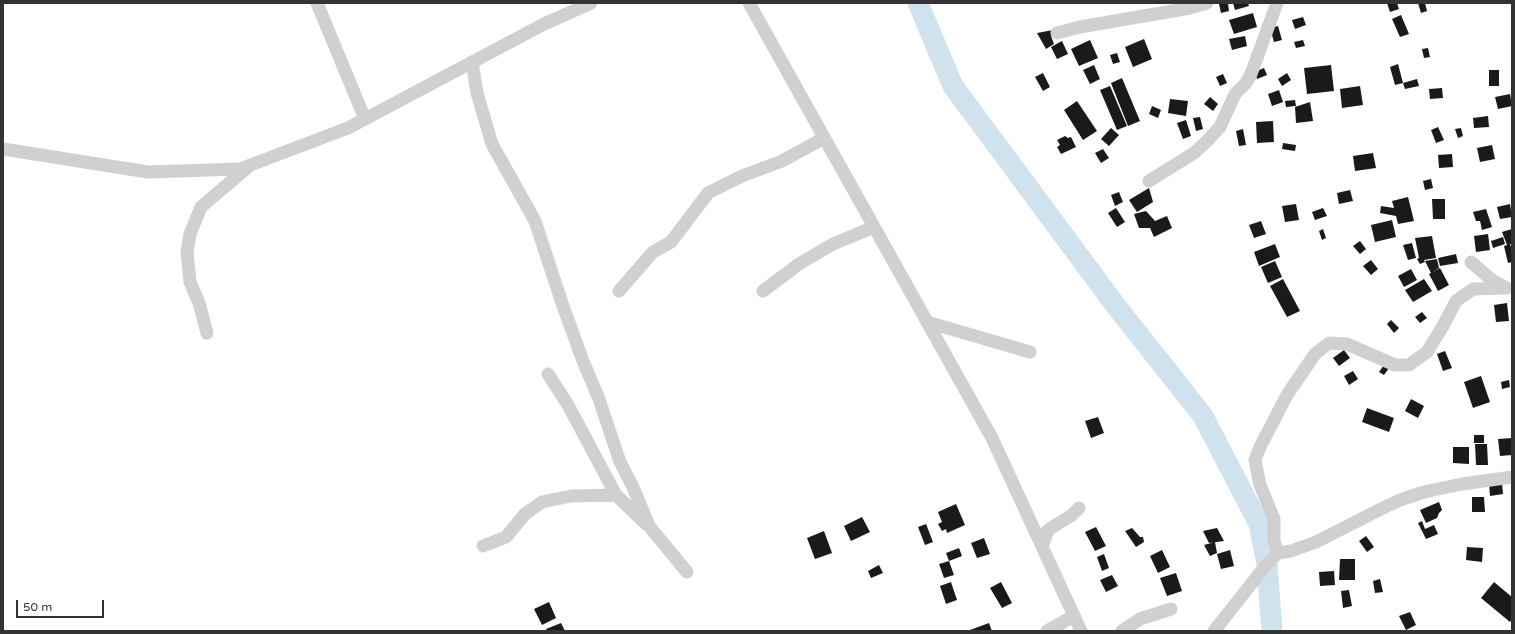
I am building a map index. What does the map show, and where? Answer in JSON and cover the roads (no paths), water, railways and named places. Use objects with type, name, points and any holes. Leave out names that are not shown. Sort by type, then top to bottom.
[{"type":"street","points":[[317,3],[365,119]]},
{"type":"street","points":[[3,149],[148,172],[240,169],[348,128],[544,24],[591,3]]},
{"type":"street","points":[[749,3],[992,438],[1081,631]]},
{"type":"street","points":[[1057,33],[1080,27],[1190,8],[1207,3]]},
{"type":"street","points":[[1149,181],[1194,153],[1220,127],[1235,94],[1246,83],[1251,74],[1277,3]]},
{"type":"street","points":[[472,62],[477,93],[492,144],[535,221],[563,306],[583,361],[599,399],[620,462],[633,487],[649,526]]},
{"type":"street","points":[[619,291],[653,252],[671,242],[708,193],[742,176],[782,162],[824,138]]},
{"type":"street","points":[[207,333],[199,304],[190,282],[187,252],[190,234],[201,207],[249,165]]},
{"type":"street","points":[[763,291],[799,264],[833,244],[874,227]]},
{"type":"street","points":[[1471,262],[1493,281],[1509,289]]},
{"type":"street","points":[[1278,553],[1274,541],[1274,519],[1260,485],[1255,460],[1260,447],[1287,395],[1315,354],[1329,342],[1347,344],[1396,366],[1409,365],[1427,352],[1456,301],[1474,290],[1509,289]]},
{"type":"street","points":[[927,322],[1030,352]]},
{"type":"street","points":[[548,374],[568,405],[616,495],[649,526],[687,572]]},
{"type":"street","points":[[1214,631],[1267,564],[1278,553],[1291,551],[1316,542],[1400,500],[1424,492],[1462,484],[1512,477]]},
{"type":"street","points":[[483,546],[506,537],[525,514],[542,502],[571,496],[616,495]]},
{"type":"street","points":[[1042,547],[1048,530],[1072,515],[1079,508]]},
{"type":"street","points":[[1122,631],[1140,619],[1171,610]]},
{"type":"street","points":[[1047,631],[1074,616]]},
{"type":"waterway","points":[[918,3],[953,86],[1116,306],[1203,416],[1259,524],[1267,564],[1272,631]]}]
